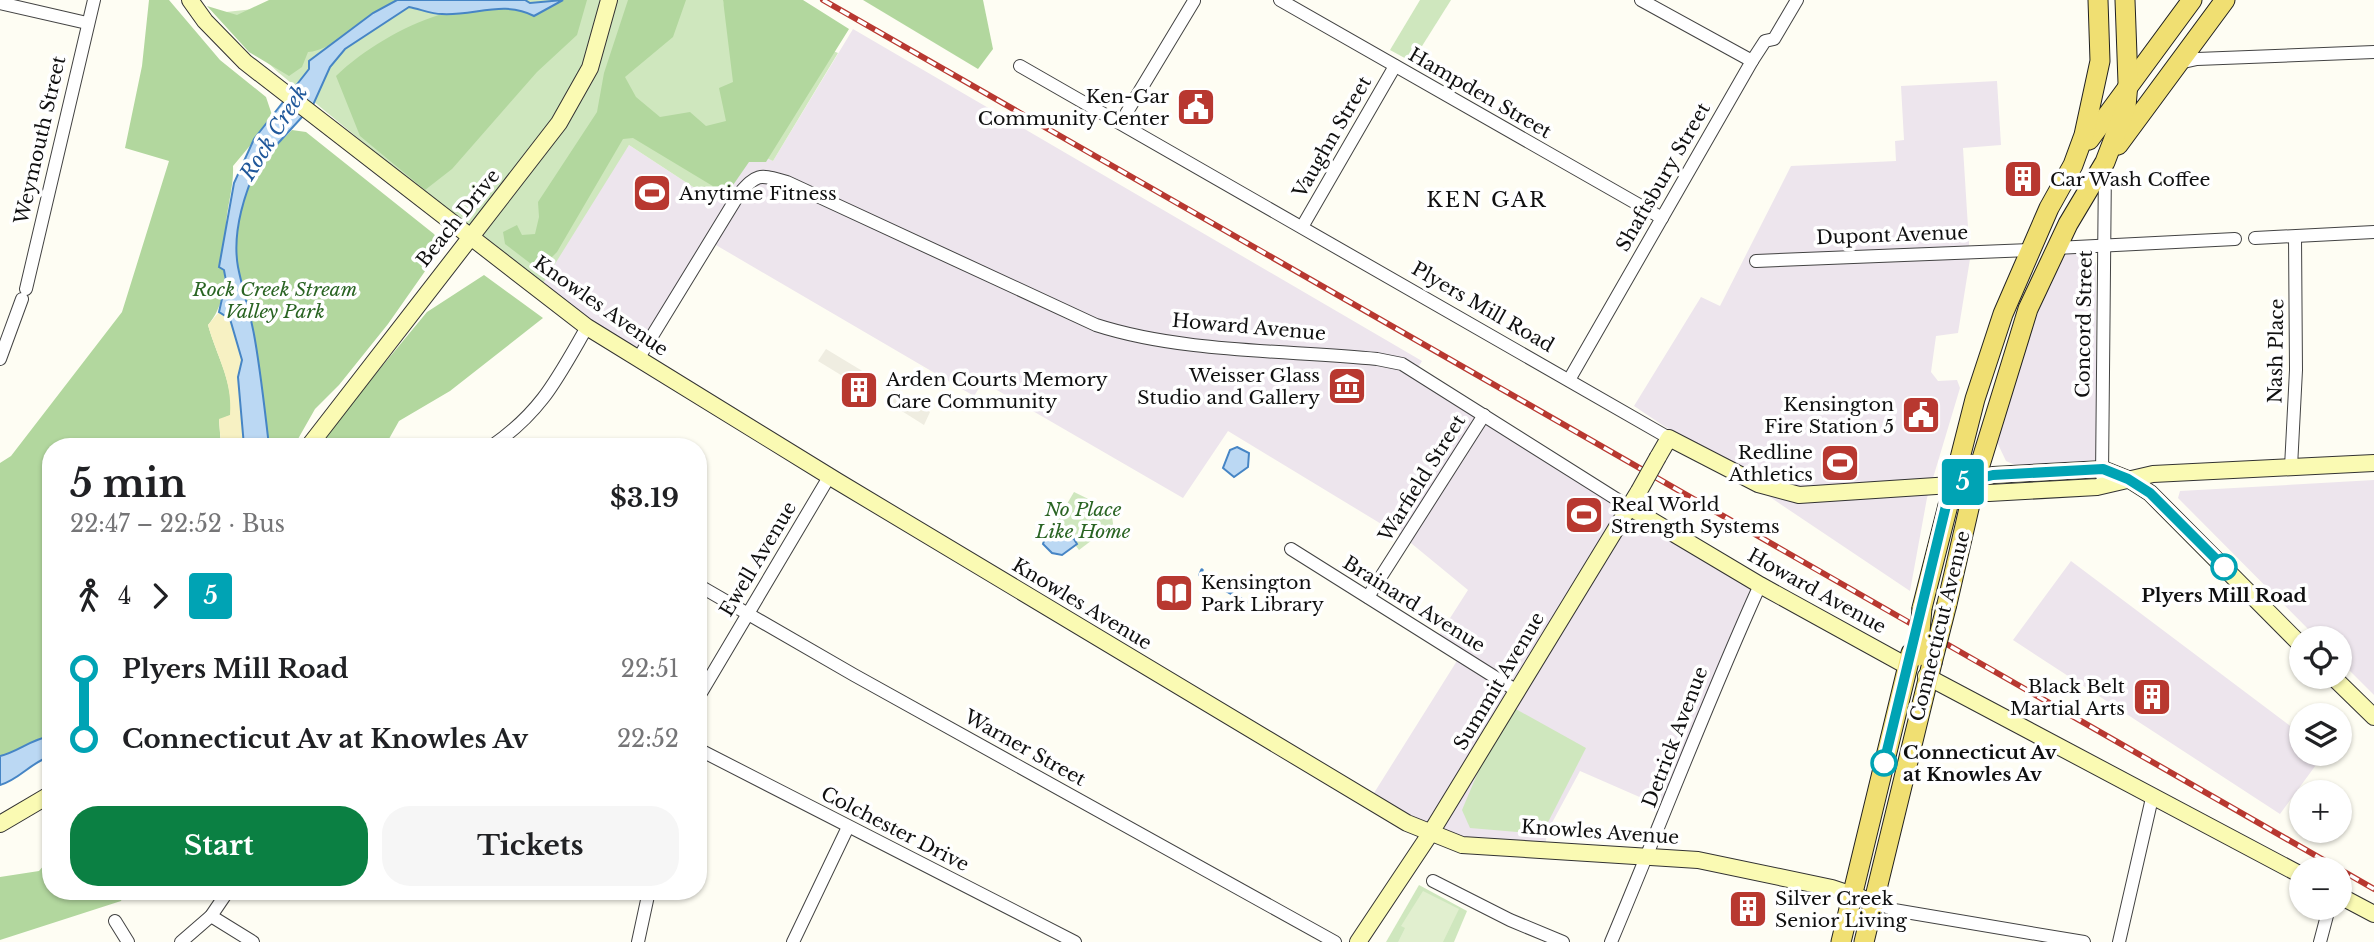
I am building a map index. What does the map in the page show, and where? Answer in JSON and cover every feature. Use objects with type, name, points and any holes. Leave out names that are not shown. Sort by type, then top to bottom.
[{"type":"main road","name":"Knowles Avenue","points":[[190,0],[205,21],[245,62],[587,327],[829,477],[1271,743],[1430,834],[1462,845],[1699,860],[1851,894],[1875,902]]},
{"type":"main road","name":"Beach Drive","points":[[315,438],[533,158],[580,88],[597,48],[609,0]]},
{"type":"main road","name":"Connecticut Avenue","points":[[1864,942],[1914,732],[1914,683],[1919,663],[1924,601],[1951,485],[1982,377],[2030,250],[2073,165],[2090,111],[2099,61],[2098,0]]},
{"type":"main road","name":"Connecticut Avenue","points":[[1841,942],[1851,894],[1919,663],[1947,604],[1975,486],[2028,309],[2056,248],[2105,162],[2126,107],[2129,83],[2125,0]]},
{"type":"main road","points":[[2073,165],[2129,83],[2192,0]]},
{"type":"main road","points":[[2105,162],[2225,0]]},
{"type":"main road","name":"Plyers Mill Road","points":[[1669,438],[1773,490],[1799,495],[1951,485],[2102,486],[2174,472],[2374,463]]},
{"type":"main road","name":"Summit Avenue","points":[[1358,942],[1430,834],[1669,438]]},
{"type":"main road","name":"Plyers Mill Road","points":[[1975,486],[2103,469],[2128,479]]},
{"type":"main road","points":[[2165,508],[2166,488],[2174,472]]},
{"type":"main road","points":[[2128,479],[2165,508],[2289,633]]},
{"type":"main road","name":"Howard Avenue","points":[[1629,507],[1760,585],[1919,663],[2152,798],[2289,869]]},
{"type":"main road","points":[[2345,689],[2374,717]]},
{"type":"main road","points":[[0,824],[42,799]]},
{"type":"main road","points":[[2352,902],[2374,914]]},
{"type":"street","name":"Weymouth Street","points":[[0,359],[24,294],[94,0]]},
{"type":"street","name":"Hampden Street","points":[[1280,0],[1662,218]]},
{"type":"street","points":[[1641,0],[1752,61]]},
{"type":"street","name":"Shaftsbury Street","points":[[1569,380],[1752,61],[1765,41],[1774,39],[1797,0]]},
{"type":"street","points":[[1121,122],[1194,1]]},
{"type":"street","points":[[0,3],[87,23]]},
{"type":"street","points":[[2204,29],[2208,51],[2214,58]]},
{"type":"street","points":[[2179,63],[2214,58],[2374,52]]},
{"type":"street","name":"Plyers Mill Road","points":[[1020,66],[1669,438]]},
{"type":"street","name":"Vaughn Street","points":[[1302,227],[1395,66]]},
{"type":"street","name":"Concord Street","points":[[2102,486],[2105,162]]},
{"type":"street","name":"Howard Avenue","points":[[638,359],[739,194],[752,178],[761,175],[787,182],[1096,325],[1163,341],[1310,353],[1402,364],[1629,507]]},
{"type":"street","points":[[2255,238],[2374,232]]},
{"type":"street","name":"Nash Place","points":[[2291,467],[2296,370],[2295,237]]},
{"type":"street","points":[[2056,248],[2235,239]]},
{"type":"street","name":"Dupont Avenue","points":[[1756,261],[2030,250]]},
{"type":"street","points":[[503,438],[528,419],[542,403],[587,327]]},
{"type":"street","name":"Warfield Street","points":[[1368,597],[1484,415]]},
{"type":"street","name":"Ewell Avenue","points":[[707,683],[829,477]]},
{"type":"street","name":"Brainard Avenue","points":[[1291,549],[1517,691]]},
{"type":"street","name":"Detrick Avenue","points":[[1611,942],[1712,690],[1760,585]]},
{"type":"street","name":"Warner Street","points":[[707,590],[854,675],[1335,942]]},
{"type":"street","name":"Colchester Drive","points":[[707,754],[1075,942]]},
{"type":"street","points":[[2119,942],[2152,798]]},
{"type":"street","points":[[793,942],[848,827]]},
{"type":"street","points":[[1433,881],[1510,920],[1563,942]]},
{"type":"street","points":[[181,942],[211,916],[222,900]]},
{"type":"street","points":[[638,942],[647,900]]},
{"type":"street","name":"Knowles Avenue","points":[[1875,902],[1894,910],[2084,942]]},
{"type":"street","points":[[211,916],[253,942]]},
{"type":"street","points":[[2320,942],[2326,920]]},
{"type":"street","points":[[115,921],[128,942]]},
{"type":"shaded area","points":[[853,29],[1422,361],[1415,372],[1760,585],[1667,809],[1580,771],[1547,832],[1545,849],[1462,845],[1369,801],[1460,656],[1436,640],[1468,590],[1406,539],[1228,431],[1183,498],[983,382],[974,396],[709,241],[638,359],[531,285],[629,145],[716,202],[751,150],[773,161]]},
{"type":"shaded area","points":[[1997,81],[2001,145],[1963,148],[1970,259],[1958,333],[1936,336],[1931,372],[1938,381],[1957,380],[1960,388],[1927,498],[1910,591],[1634,406],[1701,297],[1720,306],[1791,166],[1896,161],[1895,141],[1904,140],[1901,86]]},
{"type":"shaded area","points":[[2091,251],[2096,264],[2096,464],[2015,465],[2006,461],[1996,440],[2022,352],[2055,271],[2066,253]]},
{"type":"shaded area","points":[[826,349],[864,372],[860,372],[854,383],[818,361]]},
{"type":"shaded area","points":[[892,389],[930,412],[924,425],[889,403],[894,393]]},
{"type":"shaded area","points":[[2374,480],[2374,695],[2352,673],[2352,626],[2305,626],[2178,498],[2180,491]]},
{"type":"shaded area","points":[[2071,561],[2289,725],[2289,766],[2315,766],[2305,780],[2289,780],[2289,802],[2280,814],[2013,640]]},
{"type":"green space","points":[[149,0],[169,0],[220,60],[266,97],[273,118],[233,166],[226,226],[223,291],[216,314],[208,325],[230,391],[231,415],[219,420],[220,438],[42,438],[42,739],[0,756],[0,463],[11,456],[122,312],[169,161],[125,148],[142,66]]},
{"type":"green space","points":[[269,0],[397,0],[341,39],[308,52],[302,67],[289,76],[249,52],[207,6],[237,15]]},
{"type":"green space","points":[[298,0],[723,0],[724,5],[838,53],[773,161],[751,151],[716,202],[629,145],[540,288],[279,73],[218,17],[226,12],[292,5]]},
{"type":"green space","points":[[563,0],[587,0],[577,35],[537,72],[452,169],[425,190],[360,136],[336,76],[371,48],[398,32],[444,14],[506,8],[534,16]]},
{"type":"green space","points":[[628,0],[686,0],[673,37],[625,77],[636,97],[660,117],[690,112],[706,126],[726,121],[719,88],[733,82],[723,0],[803,0],[849,29],[766,162],[749,162],[731,188],[721,191],[633,138],[623,139],[557,252],[539,270],[505,244],[503,232],[517,225],[522,235],[535,234],[539,217],[538,202],[597,112],[604,73]]},
{"type":"green space","points":[[863,0],[983,0],[993,49],[978,69]]},
{"type":"green space","points":[[1420,0],[1451,0],[1412,62],[1390,50]]},
{"type":"green space","name":"Rock Creek Stream Valley Park","points":[[292,130],[306,132],[434,234],[442,247],[388,324],[339,385],[315,409],[299,438],[268,438],[255,340],[236,252],[239,221],[247,191],[265,149],[271,151]]},
{"type":"green space","points":[[484,275],[543,318],[450,391],[399,421],[389,438],[323,438],[427,312]]},
{"type":"green space","name":"No Place Like Home","points":[[1074,492],[1111,510],[1114,530],[1100,534],[1079,550],[1057,521]]},
{"type":"green space","points":[[1514,708],[1586,748],[1542,834],[1470,828],[1462,810],[1481,765]]},
{"type":"green space","points":[[42,868],[42,900],[121,900],[0,940],[0,877],[39,871]]},
{"type":"green space","points":[[1419,885],[1467,911],[1454,942],[1386,942]]},
{"type":"green space","points":[[1423,891],[1459,909],[1443,942],[1398,942],[1405,928],[1401,926]]},
{"type":"sand","points":[[219,312],[230,319],[242,361],[238,377],[243,438],[220,438],[219,419],[230,415],[229,391],[208,325]]},
{"type":"water","name":"Rock Creek","points":[[397,0],[525,0],[530,3],[563,0],[534,16],[511,9],[442,14],[409,7],[345,49],[330,67],[313,105],[271,151],[265,149],[242,206],[236,252],[255,340],[268,438],[243,438],[238,377],[242,360],[230,319],[219,312],[226,281],[224,270],[219,267],[234,183],[254,139],[309,69],[309,61],[373,13]]},
{"type":"water","points":[[1237,447],[1249,453],[1248,467],[1234,477],[1223,468],[1230,450]]},
{"type":"water","points":[[1053,527],[1069,539],[1074,539],[1077,544],[1062,555],[1052,553],[1043,544],[1048,529]]},
{"type":"water","points":[[42,739],[42,760],[0,785],[0,756]]},
{"type":"waterway","points":[[1202,570],[1200,575],[1246,602]]},
{"type":"railway","points":[[823,0],[2374,889]]},
{"type":"bus line","name":"5","points":[[1884,763],[1951,485],[1993,475],[2103,469],[2128,479],[2150,493],[2224,567]]},
{"type":"place","name":"Ken-Gar Community Center","points":[[1196,107]]},
{"type":"place","name":"Car Wash Coffee","points":[[2023,179]]},
{"type":"place","name":"Anytime Fitness","points":[[652,193]]},
{"type":"place","name":"Weisser Glass Studio and Gallery","points":[[1347,386]]},
{"type":"place","name":"Arden Courts Memory Care Community","points":[[859,390]]},
{"type":"place","name":"Kensington Fire Station 5","points":[[1921,415]]},
{"type":"place","name":"Redline Athletics","points":[[1840,463]]},
{"type":"place","name":"Real World Strength Systems","points":[[1584,515]]},
{"type":"place","name":"Plyers Mill Road","points":[[2224,567]]},
{"type":"place","name":"Kensington Park Library","points":[[1174,593]]},
{"type":"place","name":"Black Belt Martial Arts","points":[[2152,697]]},
{"type":"place","name":"Connecticut Av at Knowles Av","points":[[1884,763]]},
{"type":"place","name":"Silver Creek Senior Living","points":[[1748,909]]},
{"type":"district","name":"KEN GAR","points":[[1487,200]]}]
